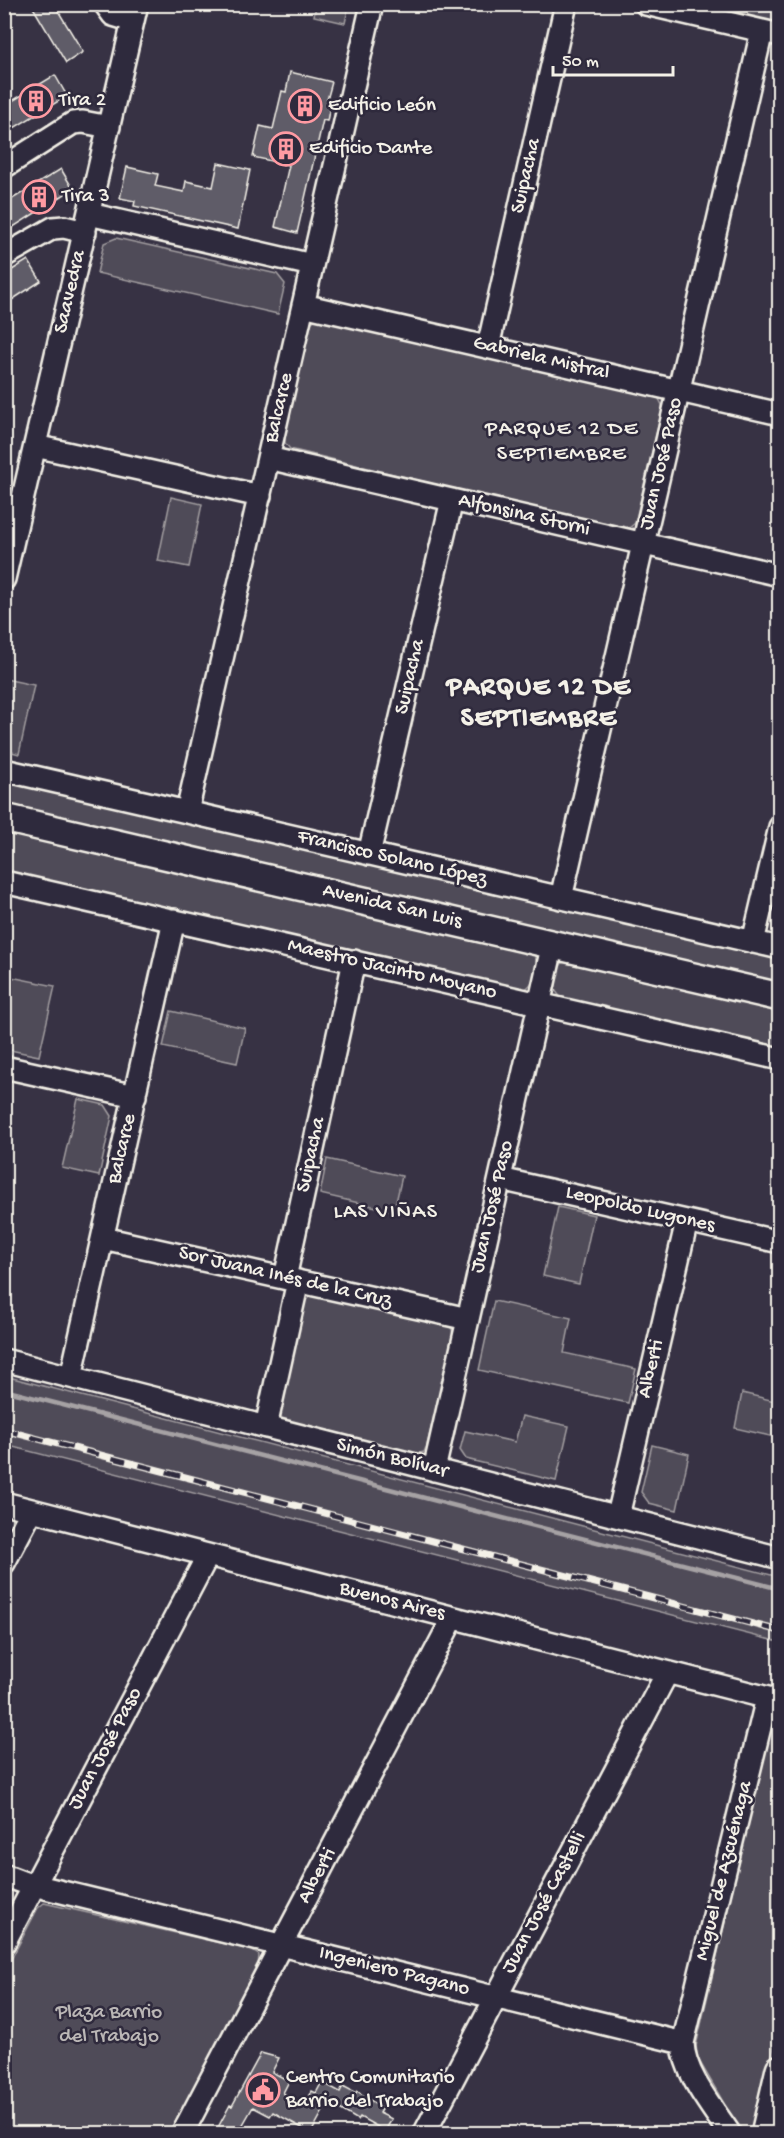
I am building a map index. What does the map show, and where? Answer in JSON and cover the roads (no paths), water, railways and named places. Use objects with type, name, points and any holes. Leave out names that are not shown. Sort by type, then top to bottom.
[{"type":"main road","name":"Avenida San Luis","points":[[4,818],[780,997]]},
{"type":"main road","points":[[765,2133],[780,2069]]},
{"type":"street","points":[[105,4],[113,15],[135,13]]},
{"type":"street","name":"Balcarce","points":[[187,812],[372,4]]},
{"type":"street","name":"Suipacha","points":[[488,347],[566,4]]},
{"type":"street","points":[[646,4],[771,33]]},
{"type":"street","name":"Saavedra","points":[[4,579],[10,532],[35,447],[135,13]]},
{"type":"street","name":"Juan José Paso","points":[[561,898],[679,391],[771,33]]},
{"type":"street","points":[[4,167],[73,123],[83,122],[109,127]]},
{"type":"street","points":[[4,256],[53,228],[87,223],[312,265]]},
{"type":"street","name":"Gabriela Mistral","points":[[303,305],[780,414]]},
{"type":"street","points":[[35,447],[260,496]]},
{"type":"street","name":"Alfonsina Storni","points":[[268,458],[780,575]]},
{"type":"street","name":"Suipacha","points":[[369,854],[452,500]]},
{"type":"street","name":"Francisco Solano López","points":[[4,770],[780,948]]},
{"type":"street","points":[[753,942],[780,826]]},
{"type":"street","name":"Maestro Jacinto Moyano","points":[[4,882],[780,1059]]},
{"type":"street","name":"Balcarce","points":[[71,1377],[174,920]]},
{"type":"street","name":"Juan José Paso","points":[[434,1470],[553,943]]},
{"type":"street","name":"Suipacha","points":[[266,1427],[354,962]]},
{"type":"street","points":[[4,1067],[135,1096]]},
{"type":"street","name":"Leopoldo Lugones","points":[[500,1179],[780,1242]]},
{"type":"street","name":"Alberti","points":[[618,1516],[687,1221]]},
{"type":"street","name":"Sor Juana Inés de la Cruz","points":[[103,1238],[468,1319]]},
{"type":"street","name":"Simón Bolívar","points":[[4,1360],[780,1558]]},
{"type":"street","name":"Buenos Aires","points":[[4,1503],[773,1700]]},
{"type":"street","points":[[4,1563],[32,1510]]},
{"type":"street","name":"Juan José Paso","points":[[4,1943],[208,1555]]},
{"type":"street","name":"Alberti","points":[[182,2133],[453,1618]]},
{"type":"street","name":"Juan José Castelli","points":[[424,2133],[667,1672]]},
{"type":"street","name":"Miguel de Azcuénaga","points":[[683,2043],[773,1700]]},
{"type":"street","name":"Ingeniero Pagano","points":[[4,1875],[34,1885],[683,2043]]},
{"type":"street","points":[[683,2043],[688,2068],[730,2133]]},
{"type":"waterway","points":[[4,1390],[780,1589]]},
{"type":"railway","points":[[4,1430],[780,1631]]},
{"type":"place","name":"Tira 2","points":[[36,101]]},
{"type":"place","name":"Edificio León","points":[[305,106]]},
{"type":"place","name":"Edificio Dante","points":[[286,149]]},
{"type":"place","name":"Tira 3","points":[[39,197]]},
{"type":"place","name":"Centro Comunitario Barrio del Trabajo","points":[[263,2090]]},
{"type":"district","name":"PARQUE 12 DE SEPTIEMBRE","points":[[562,443]]},
{"type":"district","name":"PARQUE 12 DE SEPTIEMBRE","points":[[539,704]]},
{"type":"district","name":"LAS VIÑAS","points":[[386,1213]]},
{"type":"park label","name":"Plaza Barrio del Trabajo","points":[[109,2025]]}]
